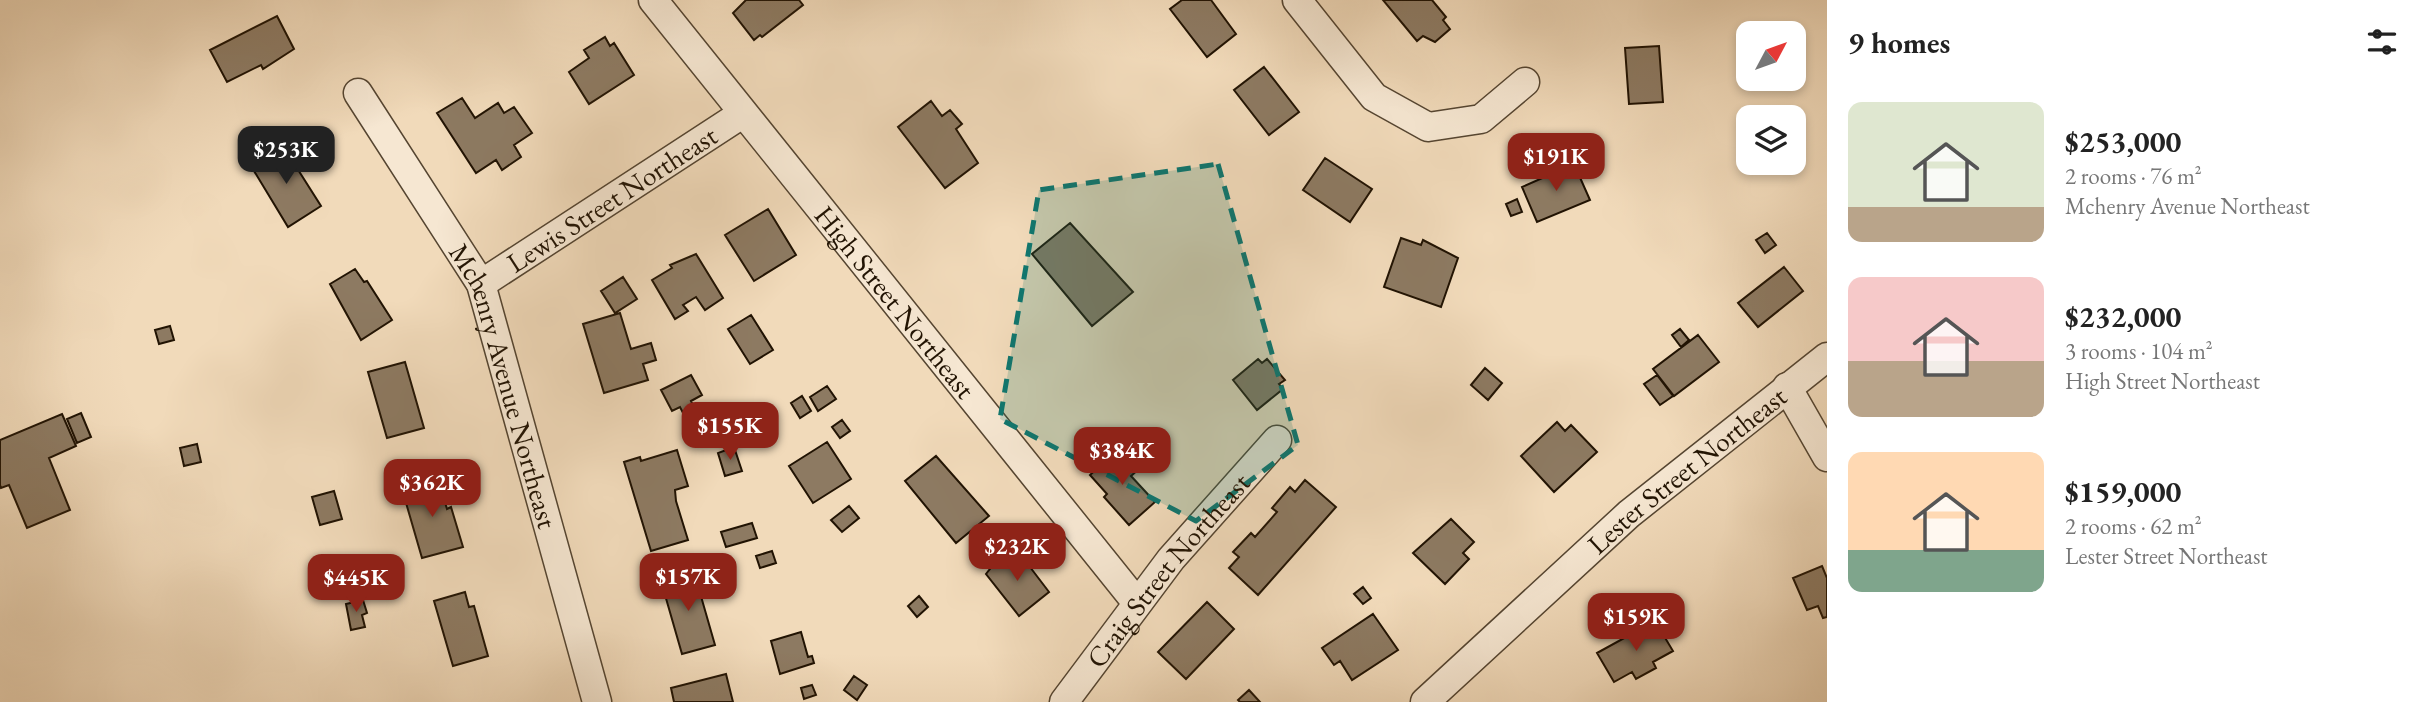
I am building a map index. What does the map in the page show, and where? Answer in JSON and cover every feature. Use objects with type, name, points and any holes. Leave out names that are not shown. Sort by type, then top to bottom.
[{"type":"street","name":"High Street Northeast","points":[[653,0],[1137,603]]},
{"type":"street","points":[[1297,0],[1374,97],[1428,127],[1481,118],[1525,82]]},
{"type":"street","name":"Mchenry Avenue Northeast","points":[[358,93],[481,284],[597,702]]},
{"type":"street","name":"Lewis Street Northeast","points":[[481,284],[742,114]]},
{"type":"street","name":"Lester Street Northeast","points":[[1425,702],[1629,514],[1827,357]]},
{"type":"street","points":[[1787,387],[1827,457]]},
{"type":"street","name":"Craig Street Northeast","points":[[1064,702],[1137,603],[1277,440]]},
{"type":"highlighted area","points":[[1218,164],[1298,445],[1196,521],[1000,419],[1039,190]]},
{"type":"building","points":[[746,0],[799,0],[803,5],[762,37],[760,35],[754,40],[733,13]]},
{"type":"building","points":[[1182,0],[1211,0],[1236,34],[1207,57],[1170,9]]},
{"type":"building","points":[[1383,0],[1432,0],[1446,17],[1443,20],[1450,29],[1435,42],[1423,36],[1417,41]]},
{"type":"building","points":[[277,16],[294,49],[263,69],[261,65],[227,82],[210,50]]},
{"type":"building","points":[[605,37],[610,46],[614,43],[634,75],[589,104],[569,72],[589,58],[584,50]]},
{"type":"building","points":[[1659,46],[1663,102],[1629,104],[1625,48]]},
{"type":"building","points":[[1264,67],[1299,112],[1269,135],[1234,90]]},
{"type":"building","points":[[462,98],[475,118],[498,103],[504,113],[514,107],[532,133],[514,145],[521,157],[502,170],[496,160],[476,173],[437,113]]},
{"type":"building","points":[[931,101],[942,116],[950,110],[962,124],[956,129],[978,163],[945,188],[898,127]]},
{"type":"building","points":[[283,146],[321,206],[288,227],[251,166]]},
{"type":"building","points":[[1325,158],[1372,189],[1350,222],[1303,190]]},
{"type":"building","points":[[1574,164],[1590,200],[1537,222],[1522,187]]},
{"type":"building","points":[[1517,199],[1522,212],[1511,216],[1506,204]]},
{"type":"building","points":[[768,209],[796,255],[754,281],[725,235]]},
{"type":"building","points":[[1070,223],[1133,292],[1092,326],[1032,254]]},
{"type":"building","points":[[1767,233],[1776,245],[1765,253],[1756,240]]},
{"type":"building","points":[[1401,238],[1421,245],[1423,240],[1458,258],[1441,307],[1384,287]]},
{"type":"building","points":[[696,254],[723,298],[705,310],[696,297],[683,305],[688,311],[675,319],[652,280],[672,268],[670,265]]},
{"type":"building","points":[[1784,267],[1803,291],[1758,327],[1738,303]]},
{"type":"building","points":[[355,269],[364,282],[367,281],[392,320],[361,340],[330,284]]},
{"type":"building","points":[[623,277],[637,299],[615,313],[601,291]]},
{"type":"building","points":[[620,313],[631,349],[651,343],[656,360],[643,364],[648,380],[604,393],[583,324]]},
{"type":"building","points":[[751,315],[773,350],[750,364],[728,329]]},
{"type":"building","points":[[170,326],[174,340],[159,344],[155,330]]},
{"type":"building","points":[[1680,329],[1689,340],[1681,347],[1672,335]]},
{"type":"building","points":[[1698,335],[1719,362],[1674,396],[1653,369]]},
{"type":"building","points":[[1258,359],[1262,363],[1267,359],[1285,380],[1279,384],[1283,389],[1257,410],[1233,380]]},
{"type":"building","points":[[405,362],[424,428],[387,438],[368,372]]},
{"type":"building","points":[[1485,368],[1502,383],[1488,400],[1471,385]]},
{"type":"building","points":[[691,375],[702,395],[691,401],[694,407],[683,413],[680,407],[672,411],[661,390]]},
{"type":"building","points":[[1657,375],[1673,396],[1660,405],[1644,384]]},
{"type":"building","points":[[827,386],[836,399],[818,411],[810,397]]},
{"type":"building","points":[[802,396],[811,411],[800,418],[791,403]]},
{"type":"building","points":[[81,413],[91,437],[77,443],[67,419]]},
{"type":"building","points":[[62,414],[76,446],[49,458],[70,510],[27,528],[9,485],[1,488],[0,485],[0,440]]},
{"type":"building","points":[[842,420],[850,431],[840,438],[832,427]]},
{"type":"building","points":[[1557,422],[1565,431],[1571,425],[1597,452],[1554,492],[1521,456]]},
{"type":"building","points":[[827,442],[851,479],[813,503],[789,466]]},
{"type":"building","points":[[197,444],[201,462],[184,466],[180,448]]},
{"type":"building","points":[[734,447],[742,471],[725,476],[718,453]]},
{"type":"building","points":[[1119,448],[1139,469],[1131,476],[1155,502],[1129,525],[1104,497],[1107,494],[1090,475]]},
{"type":"building","points":[[677,450],[688,486],[675,490],[676,501],[688,540],[651,551],[624,462],[640,457],[641,461]]},
{"type":"building","points":[[936,456],[989,516],[956,543],[905,481]]},
{"type":"building","points":[[438,479],[447,509],[451,507],[463,547],[422,558],[402,489]]},
{"type":"building","points":[[1305,480],[1336,507],[1258,595],[1229,568],[1239,557],[1233,552],[1251,533],[1255,537],[1277,512],[1272,508],[1290,487],[1295,492]]},
{"type":"building","points":[[334,491],[342,519],[320,525],[312,497]]},
{"type":"building","points":[[849,506],[859,518],[842,532],[831,520]]},
{"type":"building","points":[[1451,519],[1474,542],[1463,553],[1469,559],[1445,584],[1413,553]]},
{"type":"building","points":[[752,523],[757,538],[726,547],[721,532]]},
{"type":"building","points":[[1017,550],[1049,592],[1019,616],[986,574],[998,559],[1001,563]]},
{"type":"building","points":[[772,551],[776,563],[760,568],[756,556]]},
{"type":"building","points":[[1822,566],[1827,578],[1827,617],[1823,618],[1818,606],[1807,610],[1793,578]]},
{"type":"building","points":[[694,572],[715,645],[682,654],[661,581]]},
{"type":"building","points":[[1363,587],[1371,598],[1363,604],[1354,594]]},
{"type":"building","points":[[465,592],[469,607],[474,606],[488,656],[453,666],[434,601]]},
{"type":"building","points":[[919,596],[928,607],[917,617],[908,606]]},
{"type":"building","points":[[363,600],[367,613],[362,615],[365,627],[351,630],[346,604]]},
{"type":"building","points":[[1207,602],[1234,629],[1186,679],[1158,652]]},
{"type":"building","points":[[1373,614],[1398,650],[1352,680],[1340,661],[1334,665],[1322,648]]},
{"type":"building","points":[[1655,621],[1673,651],[1653,662],[1656,668],[1636,679],[1632,672],[1614,682],[1597,653]]},
{"type":"building","points":[[801,632],[808,657],[812,656],[814,663],[780,674],[771,641]]},
{"type":"building","points":[[726,674],[733,702],[674,702],[671,688]]},
{"type":"building","points":[[854,676],[867,685],[857,700],[844,690]]},
{"type":"building","points":[[812,685],[816,695],[804,699],[801,688]]},
{"type":"building","points":[[1249,690],[1260,702],[1238,700]]}]
